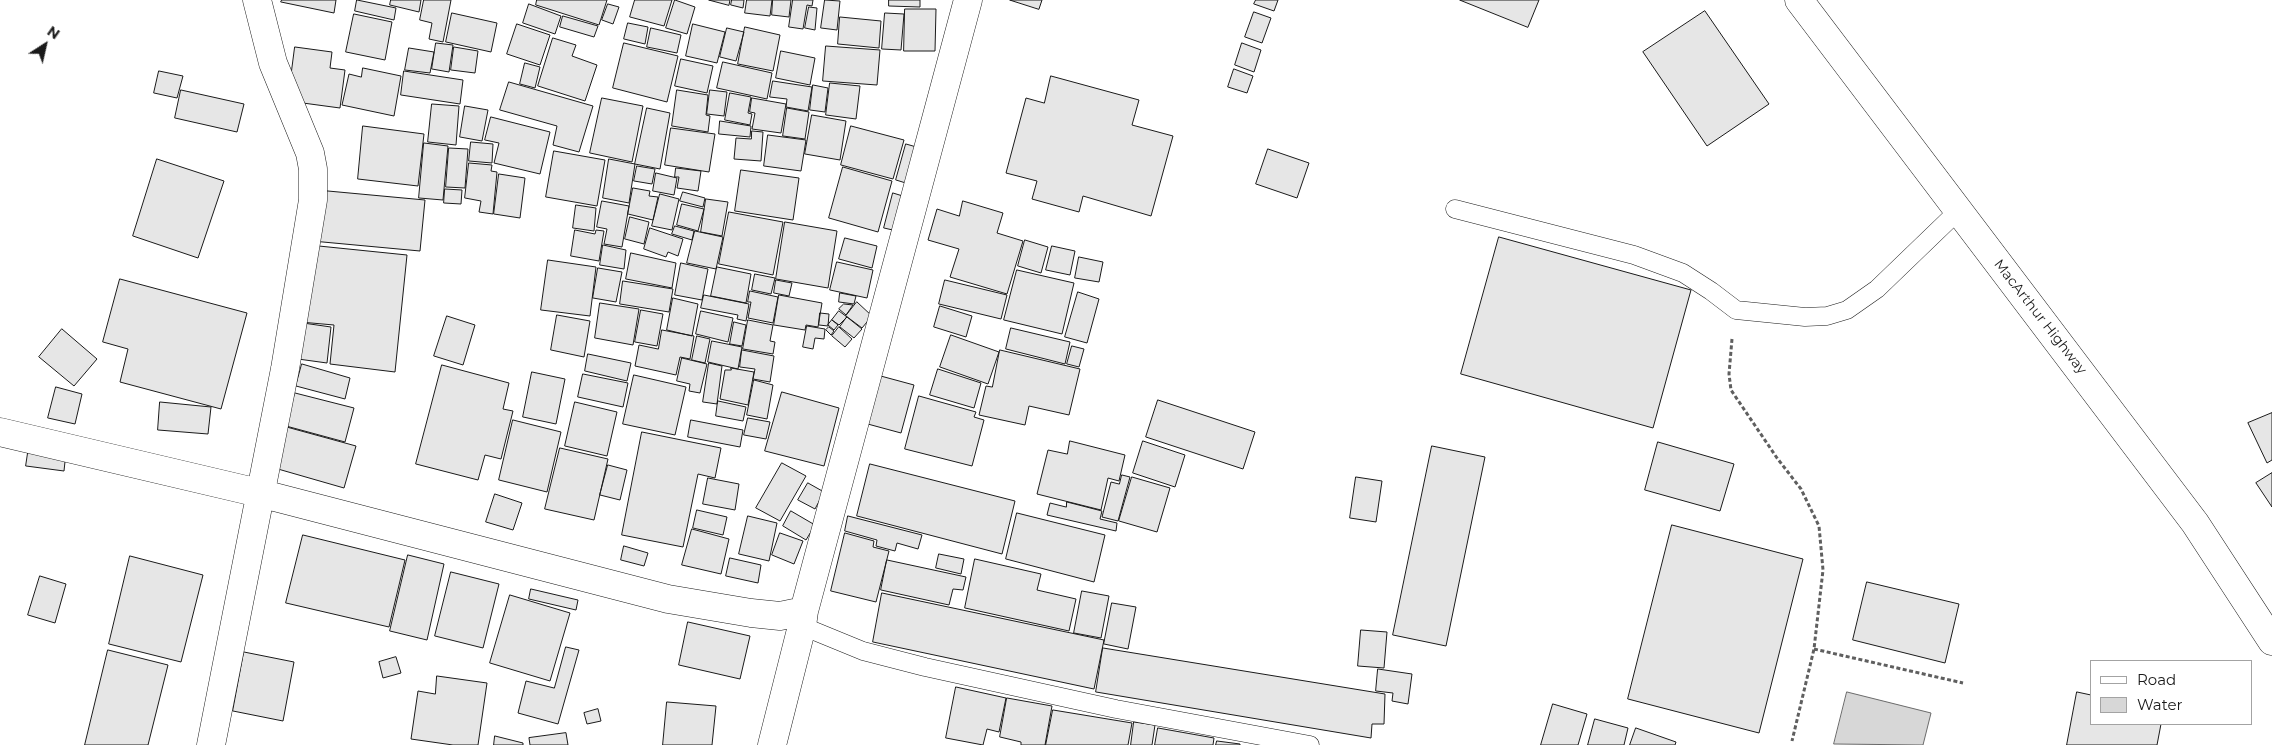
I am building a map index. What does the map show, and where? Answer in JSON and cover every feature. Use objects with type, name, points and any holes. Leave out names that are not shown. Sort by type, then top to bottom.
[{"type":"main road","points":[[212,745],[259,492],[285,369],[305,254],[313,182],[310,153],[273,63],[257,0]]},
{"type":"main road","points":[[772,745],[803,618],[968,0]]},
{"type":"main road","name":"MacArthur Highway","points":[[1799,0],[2196,523],[2272,641]]},
{"type":"main road","points":[[0,432],[259,492],[668,599],[751,613],[803,618]]},
{"type":"lane","points":[[1455,209],[1642,258],[1683,273],[1736,310],[1805,317],[1827,316],[1848,310],[1877,289],[1958,211]]},
{"type":"lane","points":[[803,618],[863,651],[925,667],[1116,709],[1310,745]]},
{"type":"path","points":[[1736,310],[1729,374],[1731,390],[1777,458],[1801,489],[1819,526],[1823,570],[1814,649],[1792,741]]},
{"type":"path","points":[[1814,649],[1963,683]]},
{"type":"water","points":[[1847,692],[1931,713],[1923,745],[1834,744]]},
{"type":"building","points":[[282,0],[336,0],[334,13],[281,2]]},
{"type":"building","points":[[357,0],[396,8],[394,20],[355,11]]},
{"type":"building","points":[[391,0],[421,0],[419,12],[390,5]]},
{"type":"building","points":[[424,0],[451,0],[443,42],[429,39],[432,23],[420,20]]},
{"type":"building","points":[[537,0],[607,0],[599,25],[536,5]]},
{"type":"building","points":[[635,0],[672,0],[664,26],[630,17]]},
{"type":"building","points":[[675,0],[695,7],[687,34],[666,28]]},
{"type":"building","points":[[709,0],[730,0],[729,5]]},
{"type":"building","points":[[732,0],[744,0],[743,8],[731,5]]},
{"type":"building","points":[[747,0],[772,0],[770,16],[745,13]]},
{"type":"building","points":[[773,0],[791,0],[789,17],[772,15]]},
{"type":"building","points":[[793,0],[813,0],[812,6],[807,5],[803,29],[789,27]]},
{"type":"building","points":[[825,0],[840,1],[837,30],[821,28]]},
{"type":"building","points":[[889,0],[920,0],[920,7],[889,6]]},
{"type":"building","points":[[1010,0],[1042,0],[1039,9]]},
{"type":"building","points":[[1256,0],[1278,0],[1274,11],[1254,4]]},
{"type":"building","points":[[1460,0],[1539,0],[1528,27]]},
{"type":"building","points":[[529,4],[561,16],[555,34],[523,23]]},
{"type":"building","points":[[608,4],[619,7],[613,24],[602,20]]},
{"type":"building","points":[[809,7],[817,8],[815,30],[805,28]]},
{"type":"building","points":[[905,9],[936,9],[935,51],[904,51]]},
{"type":"building","points":[[1705,11],[1769,104],[1707,146],[1643,52]]},
{"type":"building","points":[[1254,12],[1271,18],[1262,43],[1245,37]]},
{"type":"building","points":[[452,13],[497,23],[491,52],[446,42]]},
{"type":"building","points":[[885,13],[904,14],[901,50],[882,49]]},
{"type":"building","points":[[354,14],[392,22],[385,60],[346,52]]},
{"type":"building","points":[[563,16],[598,26],[594,37],[560,27]]},
{"type":"building","points":[[840,17],[881,21],[879,48],[838,44]]},
{"type":"building","points":[[628,23],[648,27],[645,44],[624,39]]},
{"type":"building","points":[[517,24],[550,35],[540,65],[507,54]]},
{"type":"building","points":[[693,24],[725,32],[717,63],[686,56]]},
{"type":"building","points":[[745,27],[780,35],[773,71],[738,64]]},
{"type":"building","points":[[651,28],[681,35],[677,53],[647,47]]},
{"type":"building","points":[[727,28],[744,32],[736,61],[720,57]]},
{"type":"building","points":[[553,38],[576,45],[572,56],[597,65],[585,101],[538,86]]},
{"type":"building","points":[[436,43],[453,45],[449,72],[432,69]]},
{"type":"building","points":[[624,43],[678,56],[667,102],[613,88]]},
{"type":"building","points":[[1242,43],[1261,50],[1254,72],[1235,65]]},
{"type":"building","points":[[826,46],[880,50],[877,85],[823,81]]},
{"type":"building","points":[[295,47],[332,52],[330,68],[345,70],[340,108],[288,101]]},
{"type":"building","points":[[454,47],[478,51],[475,73],[451,70]]},
{"type":"building","points":[[409,48],[434,52],[430,73],[405,70]]},
{"type":"building","points":[[781,51],[815,58],[810,85],[776,78]]},
{"type":"building","points":[[681,59],[713,66],[707,93],[675,86]]},
{"type":"building","points":[[723,62],[772,73],[767,99],[717,88]]},
{"type":"building","points":[[525,63],[540,67],[535,88],[520,84]]},
{"type":"building","points":[[363,68],[401,76],[394,116],[342,105],[349,74],[361,77]]},
{"type":"building","points":[[1234,69],[1253,76],[1247,93],[1228,87]]},
{"type":"building","points":[[159,71],[183,76],[177,98],[154,93]]},
{"type":"building","points":[[404,71],[463,80],[460,104],[401,95]]},
{"type":"building","points":[[1051,76],[1139,100],[1132,125],[1173,136],[1151,216],[1083,196],[1079,212],[1032,199],[1037,181],[1006,173],[1026,98],[1044,103]]},
{"type":"building","points":[[773,81],[812,87],[808,111],[786,107],[787,99],[770,97]]},
{"type":"building","points":[[509,82],[593,106],[579,152],[553,145],[557,126],[500,110]]},
{"type":"building","points":[[830,83],[860,86],[856,119],[826,115]]},
{"type":"building","points":[[813,85],[828,88],[825,112],[810,110]]},
{"type":"building","points":[[181,90],[244,104],[237,132],[175,118]]},
{"type":"building","points":[[677,90],[708,95],[706,115],[710,116],[708,132],[672,126]]},
{"type":"building","points":[[710,90],[727,92],[724,116],[707,114]]},
{"type":"building","points":[[730,93],[751,97],[748,113],[752,114],[750,125],[725,120]]},
{"type":"building","points":[[602,98],[643,106],[632,162],[590,153]]},
{"type":"building","points":[[752,98],[786,104],[781,133],[752,129],[755,113],[750,112]]},
{"type":"building","points":[[432,104],[459,106],[456,145],[428,142]]},
{"type":"building","points":[[465,106],[488,110],[482,141],[460,137]]},
{"type":"building","points":[[647,108],[670,113],[660,169],[635,164]]},
{"type":"building","points":[[787,108],[809,112],[805,139],[783,136]]},
{"type":"building","points":[[812,115],[846,121],[840,160],[805,154]]},
{"type":"building","points":[[491,117],[550,132],[540,174],[494,163],[499,143],[485,140]]},
{"type":"building","points":[[720,121],[751,126],[750,137],[719,134]]},
{"type":"building","points":[[363,126],[424,134],[418,186],[358,179]]},
{"type":"building","points":[[851,126],[904,140],[893,179],[841,165]]},
{"type":"building","points":[[671,128],[715,134],[709,172],[665,165]]},
{"type":"building","points":[[752,131],[763,132],[761,161],[734,159],[736,138],[751,139]]},
{"type":"building","points":[[768,135],[806,140],[801,171],[764,166]]},
{"type":"building","points":[[471,142],[493,144],[492,163],[469,161]]},
{"type":"building","points":[[424,143],[448,146],[443,200],[419,198]]},
{"type":"building","points":[[906,144],[920,148],[909,184],[896,180]]},
{"type":"building","points":[[449,148],[468,149],[465,188],[446,187]]},
{"type":"building","points":[[1268,149],[1309,163],[1297,198],[1256,184]]},
{"type":"building","points":[[554,151],[605,160],[597,206],[546,197]]},
{"type":"building","points":[[157,159],[224,181],[198,258],[133,236]]},
{"type":"building","points":[[609,159],[635,164],[629,203],[603,198]]},
{"type":"building","points":[[469,163],[492,165],[491,171],[497,172],[493,214],[479,212],[481,201],[465,198]]},
{"type":"building","points":[[637,166],[655,169],[652,184],[634,181]]},
{"type":"building","points":[[843,167],[892,181],[878,232],[829,218]]},
{"type":"building","points":[[676,168],[701,171],[698,191],[677,188],[679,177],[675,177]]},
{"type":"building","points":[[741,170],[799,178],[793,220],[735,211]]},
{"type":"building","points":[[656,173],[677,178],[674,195],[653,191]]},
{"type":"building","points":[[499,174],[525,178],[520,218],[494,214]]},
{"type":"building","points":[[633,188],[650,191],[649,196],[658,197],[653,220],[628,214]]},
{"type":"building","points":[[445,189],[462,190],[461,204],[444,203]]},
{"type":"building","points":[[317,190],[425,200],[420,251],[312,241]]},
{"type":"building","points":[[683,192],[705,198],[703,207],[680,201]]},
{"type":"building","points":[[893,193],[906,197],[897,231],[884,228]]},
{"type":"building","points":[[660,194],[679,199],[672,230],[652,226]]},
{"type":"building","points":[[706,199],[728,202],[722,236],[701,232]]},
{"type":"building","points":[[602,201],[629,206],[622,247],[604,244],[607,229],[597,227]]},
{"type":"building","points":[[963,201],[1003,213],[997,233],[1023,241],[1007,294],[950,277],[959,249],[928,240],[937,209],[959,216]]},
{"type":"building","points":[[682,204],[704,209],[698,231],[677,225]]},
{"type":"building","points":[[576,205],[596,208],[594,231],[573,228]]},
{"type":"building","points":[[729,212],[783,222],[773,275],[719,264]]},
{"type":"building","points":[[630,217],[649,222],[644,244],[625,239]]},
{"type":"building","points":[[785,222],[837,231],[828,288],[776,279]]},
{"type":"building","points":[[675,226],[694,231],[692,240],[672,234]]},
{"type":"building","points":[[650,228],[683,239],[678,256],[668,252],[666,257],[644,249]]},
{"type":"building","points":[[575,230],[595,234],[596,230],[604,231],[599,261],[571,256]]},
{"type":"building","points":[[695,231],[723,237],[716,269],[687,263]]},
{"type":"building","points":[[1499,237],[1691,290],[1653,428],[1461,374]]},
{"type":"building","points":[[845,238],[877,246],[872,268],[839,259]]},
{"type":"building","points":[[1025,240],[1048,247],[1041,273],[1018,266]]},
{"type":"building","points":[[309,245],[407,255],[395,372],[330,364],[334,325],[300,322]]},
{"type":"building","points":[[603,245],[626,250],[624,269],[600,265]]},
{"type":"building","points":[[1052,246],[1075,251],[1070,275],[1046,270]]},
{"type":"building","points":[[631,253],[676,263],[672,288],[626,279]]},
{"type":"building","points":[[1079,257],[1103,262],[1099,282],[1075,278]]},
{"type":"building","points":[[548,260],[596,267],[590,316],[541,310]]},
{"type":"building","points":[[837,262],[873,270],[867,298],[830,290]]},
{"type":"building","points":[[681,263],[708,269],[702,300],[675,295]]},
{"type":"building","points":[[717,267],[751,274],[746,303],[711,296]]},
{"type":"building","points":[[598,268],[622,272],[616,302],[593,298]]},
{"type":"building","points":[[1017,270],[1074,283],[1062,334],[1004,320]]},
{"type":"building","points":[[755,274],[775,278],[771,294],[752,290]]},
{"type":"building","points":[[120,279],[247,313],[221,409],[120,382],[128,349],[103,342]]},
{"type":"building","points":[[776,280],[792,283],[789,296],[774,293]]},
{"type":"building","points":[[945,280],[1007,295],[1001,319],[939,304]]},
{"type":"building","points":[[623,281],[673,289],[669,312],[620,304]]},
{"type":"building","points":[[750,291],[778,297],[773,323],[748,318],[751,302],[748,302]]},
{"type":"building","points":[[1078,292],[1099,299],[1087,343],[1065,337]]},
{"type":"building","points":[[840,293],[856,296],[854,304],[839,302]]},
{"type":"building","points":[[704,295],[749,304],[746,321],[737,319],[738,315],[701,308]]},
{"type":"building","points":[[779,295],[822,303],[818,327],[806,325],[805,330],[774,325]]},
{"type":"building","points":[[673,298],[698,304],[692,336],[667,330]]},
{"type":"building","points":[[857,302],[872,316],[862,328],[846,316]]},
{"type":"building","points":[[600,303],[639,309],[633,345],[595,338]]},
{"type":"building","points":[[844,304],[853,305],[846,315],[839,309]]},
{"type":"building","points":[[940,306],[972,316],[966,337],[934,327]]},
{"type":"building","points":[[641,310],[663,314],[657,346],[635,342]]},
{"type":"building","points":[[701,311],[733,318],[728,342],[696,334]]},
{"type":"building","points":[[839,311],[847,317],[839,325],[832,320]]},
{"type":"building","points":[[820,313],[829,314],[828,326],[819,325]]},
{"type":"building","points":[[557,315],[590,321],[584,357],[551,350]]},
{"type":"building","points":[[447,316],[475,325],[463,365],[434,356]]},
{"type":"building","points":[[847,317],[862,329],[854,338],[840,327]]},
{"type":"building","points":[[748,320],[773,325],[770,341],[775,342],[773,354],[743,349]]},
{"type":"building","points":[[832,320],[838,325],[834,330],[828,325]]},
{"type":"building","points":[[734,322],[746,325],[742,346],[730,344]]},
{"type":"building","points":[[303,323],[331,327],[327,363],[298,359]]},
{"type":"building","points":[[807,326],[825,329],[824,339],[815,338],[813,349],[803,347]]},
{"type":"building","points":[[829,327],[834,331],[831,335],[826,330]]},
{"type":"building","points":[[839,327],[852,339],[845,347],[832,336]]},
{"type":"building","points":[[1011,328],[1070,342],[1065,364],[1006,349]]},
{"type":"building","points":[[62,329],[97,359],[74,386],[39,357]]},
{"type":"building","points":[[662,330],[694,336],[690,359],[680,357],[676,375],[635,366],[639,345],[658,349]]},
{"type":"building","points":[[951,335],[999,352],[988,384],[940,367]]},
{"type":"building","points":[[697,336],[710,339],[705,363],[692,360]]},
{"type":"building","points":[[712,341],[742,347],[738,369],[708,362]]},
{"type":"building","points":[[1072,346],[1084,349],[1079,367],[1067,364]]},
{"type":"building","points":[[742,350],[774,356],[770,382],[753,379],[755,369],[740,367]]},
{"type":"building","points":[[1000,350],[1080,369],[1069,415],[1029,406],[1025,425],[979,415],[986,386],[992,387]]},
{"type":"building","points":[[588,354],[631,363],[627,381],[585,371]]},
{"type":"building","points":[[682,358],[707,364],[700,393],[689,391],[690,384],[677,381]]},
{"type":"building","points":[[709,363],[722,366],[717,404],[703,402]]},
{"type":"building","points":[[302,364],[350,378],[345,399],[296,386]]},
{"type":"building","points":[[442,365],[509,383],[503,409],[513,411],[501,459],[485,455],[478,480],[416,464]]},
{"type":"building","points":[[731,368],[754,372],[748,405],[720,399],[725,370],[731,370]]},
{"type":"building","points":[[938,369],[981,383],[974,408],[930,395]]},
{"type":"building","points":[[532,372],[565,379],[556,424],[523,417]]},
{"type":"building","points":[[583,374],[628,383],[623,407],[578,397]]},
{"type":"building","points":[[634,375],[686,387],[675,435],[623,424]]},
{"type":"building","points":[[877,375],[914,385],[901,433],[864,423]]},
{"type":"building","points":[[754,380],[773,385],[767,419],[747,415]]},
{"type":"building","points":[[56,387],[82,394],[75,424],[48,418]]},
{"type":"building","points":[[782,392],[839,408],[824,466],[765,451]]},
{"type":"building","points":[[295,393],[354,408],[345,442],[286,426]]},
{"type":"building","points":[[919,396],[976,412],[974,417],[984,420],[972,466],[905,449]]},
{"type":"building","points":[[1158,400],[1255,432],[1243,469],[1146,437]]},
{"type":"building","points":[[718,401],[746,407],[743,421],[716,416]]},
{"type":"building","points":[[160,402],[211,407],[208,434],[158,430]]},
{"type":"building","points":[[575,402],[617,412],[607,456],[565,446]]},
{"type":"building","points":[[2272,413],[2272,460],[2267,463],[2248,423]]},
{"type":"building","points":[[748,418],[770,422],[766,439],[744,435]]},
{"type":"building","points":[[513,420],[561,432],[547,492],[499,480]]},
{"type":"building","points":[[691,420],[743,430],[740,447],[688,437]]},
{"type":"building","points":[[283,426],[356,446],[344,488],[271,467]]},
{"type":"building","points":[[642,432],[721,448],[715,478],[698,474],[683,547],[622,535]]},
{"type":"building","points":[[1070,441],[1125,455],[1119,481],[1108,478],[1101,510],[1037,494],[1048,450],[1067,454]]},
{"type":"building","points":[[1143,441],[1185,455],[1175,487],[1133,473]]},
{"type":"building","points":[[1658,442],[1734,464],[1720,511],[1645,490]]},
{"type":"building","points":[[29,446],[66,452],[64,471],[26,466]]},
{"type":"building","points":[[1432,446],[1485,457],[1446,646],[1393,635]]},
{"type":"building","points":[[560,448],[608,459],[594,520],[545,509]]},
{"type":"building","points":[[782,463],[806,476],[780,521],[756,508]]},
{"type":"building","points":[[870,464],[1015,501],[1002,554],[857,516]]},
{"type":"building","points":[[608,465],[627,470],[620,500],[600,495]]},
{"type":"building","points":[[2272,473],[2272,507],[2256,483]]},
{"type":"building","points":[[1122,475],[1130,477],[1118,521],[1102,517],[1111,482],[1119,484]]},
{"type":"building","points":[[1132,477],[1170,488],[1157,532],[1119,521]]},
{"type":"building","points":[[1356,477],[1382,481],[1376,522],[1350,518]]},
{"type":"building","points":[[708,478],[739,484],[735,510],[703,504]]},
{"type":"building","points":[[808,483],[824,492],[815,509],[798,500]]},
{"type":"building","points":[[495,494],[522,503],[513,530],[486,522]]},
{"type":"building","points":[[1067,502],[1102,511],[1100,519],[1117,523],[1116,531],[1047,515],[1050,503],[1066,507]]},
{"type":"building","points":[[697,510],[727,517],[723,535],[693,528]]},
{"type":"building","points":[[791,511],[815,525],[806,540],[783,526]]},
{"type":"building","points":[[1017,513],[1105,535],[1094,582],[1006,559]]},
{"type":"building","points":[[748,516],[777,523],[769,561],[739,554]]},
{"type":"building","points":[[848,516],[922,535],[918,549],[897,543],[895,551],[876,546],[877,540],[845,531]]},
{"type":"building","points":[[1672,525],[1803,559],[1759,733],[1628,699]]},
{"type":"building","points":[[692,529],[729,539],[721,574],[682,565]]},
{"type":"building","points":[[780,533],[803,541],[794,564],[772,555]]},
{"type":"building","points":[[845,533],[874,541],[873,547],[889,551],[876,602],[831,591]]},
{"type":"building","points":[[303,535],[405,560],[389,627],[286,603]]},
{"type":"building","points":[[624,546],[648,553],[644,566],[621,560]]},
{"type":"building","points":[[939,554],[964,559],[961,574],[936,568]]},
{"type":"building","points":[[408,555],[444,564],[427,640],[390,631]]},
{"type":"building","points":[[130,556],[203,575],[181,662],[109,644]]},
{"type":"building","points":[[730,558],[761,565],[758,583],[726,576]]},
{"type":"building","points":[[975,559],[1041,574],[1037,590],[1076,599],[1069,631],[965,608]]},
{"type":"building","points":[[887,560],[966,577],[963,590],[953,589],[949,605],[881,590]]},
{"type":"building","points":[[451,572],[499,584],[483,648],[435,636]]},
{"type":"building","points":[[40,576],[66,584],[55,623],[28,615]]},
{"type":"building","points":[[1867,582],[1959,604],[1945,663],[1853,640]]},
{"type":"building","points":[[531,589],[578,600],[576,610],[529,599]]},
{"type":"building","points":[[1082,591],[1109,596],[1101,638],[1074,633]]},
{"type":"building","points":[[882,593],[1104,640],[1094,689],[873,642]]},
{"type":"building","points":[[510,595],[570,613],[550,681],[490,663]]},
{"type":"building","points":[[1112,603],[1136,607],[1128,649],[1104,644]]},
{"type":"building","points":[[688,622],[750,636],[740,679],[679,665]]},
{"type":"building","points":[[1361,630],[1387,632],[1384,668],[1358,666]]},
{"type":"building","points":[[566,647],[579,650],[558,724],[518,713],[526,681],[554,688]]},
{"type":"building","points":[[1103,648],[1385,694],[1384,724],[1372,724],[1371,738],[1096,692]]},
{"type":"building","points":[[108,650],[168,665],[148,745],[85,745]]},
{"type":"building","points":[[244,652],[294,662],[283,721],[233,711]]},
{"type":"building","points":[[396,657],[401,673],[383,678],[379,662]]},
{"type":"building","points":[[1378,669],[1412,674],[1408,704],[1392,701],[1393,693],[1376,691]]},
{"type":"building","points":[[437,676],[487,683],[478,745],[453,745],[411,739],[418,691],[435,694]]},
{"type":"building","points":[[956,687],[1006,698],[999,732],[987,729],[983,745],[946,738]]},
{"type":"building","points":[[2077,692],[2090,695],[2090,725],[2161,725],[2157,745],[2067,745]]},
{"type":"building","points":[[1007,698],[1052,706],[1045,745],[1021,745],[1021,742],[1000,737]]},
{"type":"building","points":[[667,702],[716,706],[712,745],[663,745]]},
{"type":"building","points":[[1553,704],[1587,714],[1578,745],[1541,745]]},
{"type":"building","points":[[598,709],[601,721],[587,724],[584,713]]},
{"type":"building","points":[[1053,710],[1132,723],[1128,745],[1046,745]]},
{"type":"building","points":[[1595,719],[1628,728],[1624,745],[1588,745]]},
{"type":"building","points":[[1134,722],[1155,725],[1152,745],[1131,745]]},
{"type":"building","points":[[1158,728],[1214,738],[1213,745],[1155,745]]},
{"type":"building","points":[[1636,728],[1676,742],[1675,745],[1630,745]]},
{"type":"building","points":[[566,733],[568,745],[530,745],[529,738]]},
{"type":"building","points":[[495,736],[523,743],[523,745],[494,745]]},
{"type":"building","points":[[1217,741],[1240,744],[1240,745],[1216,745]]}]
